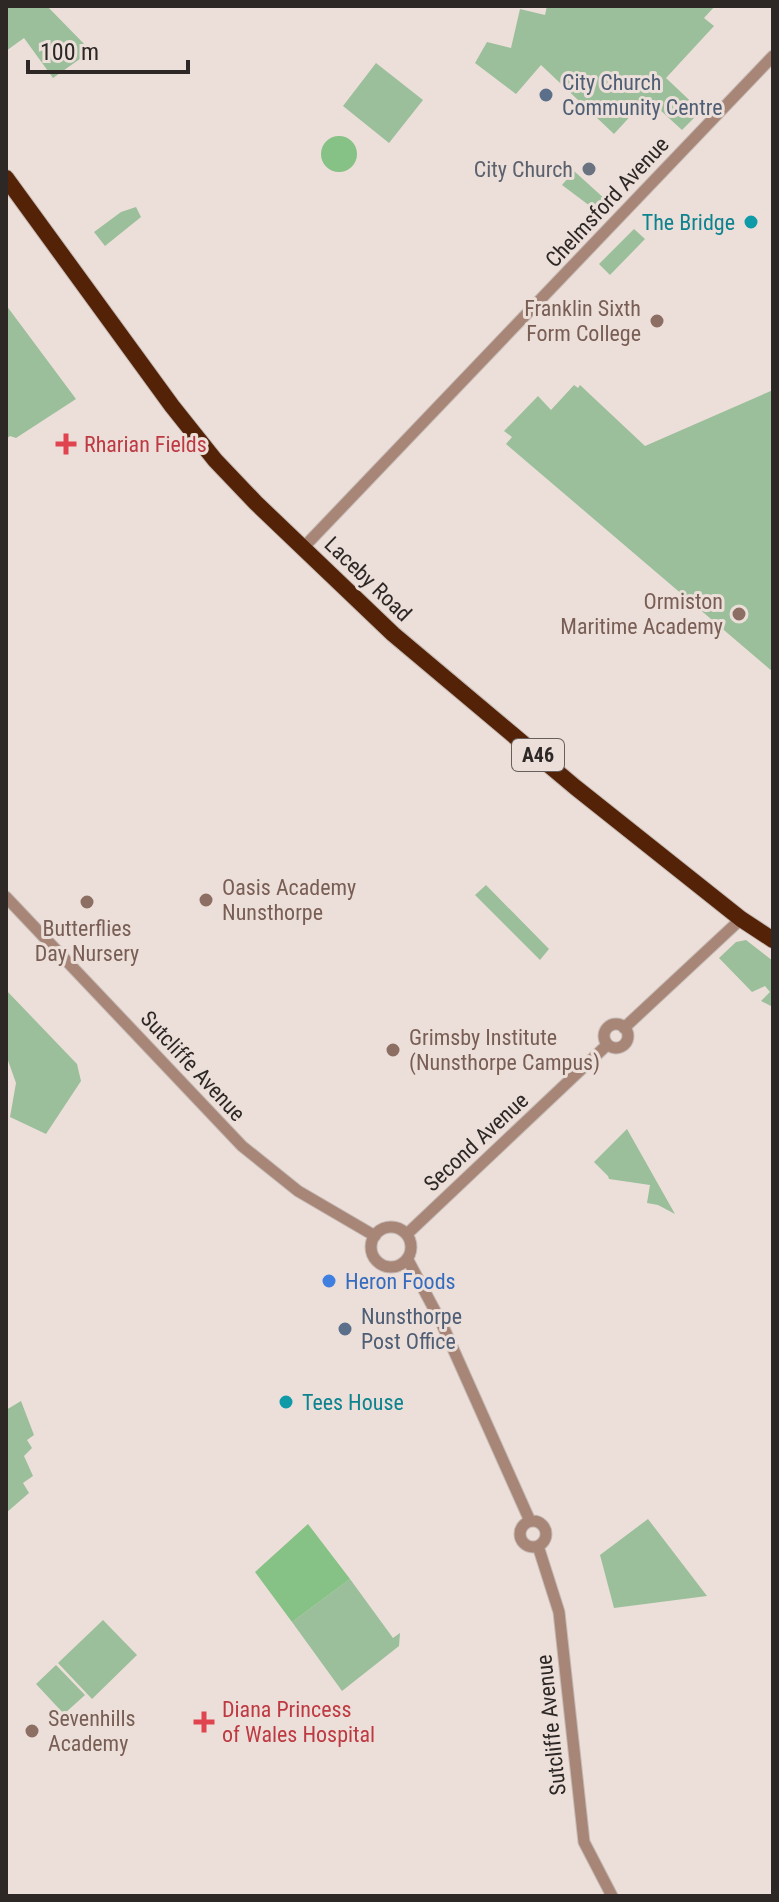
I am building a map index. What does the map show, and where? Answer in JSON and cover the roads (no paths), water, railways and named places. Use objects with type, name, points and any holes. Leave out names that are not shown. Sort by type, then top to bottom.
[{"type":"highway","name":"Laceby Road","points":[[6,178],[201,443],[228,475],[393,634],[575,787],[741,919],[773,940]]},
{"type":"street","name":"Chelmsford Avenue","points":[[303,548],[773,56]]},
{"type":"street","name":"Sutcliffe Avenue","points":[[6,897],[242,1146],[298,1191],[375,1236]]},
{"type":"street","name":"Second Avenue","points":[[407,1234],[607,1045],[604,1036],[607,1027],[616,1024],[624,1028],[741,919]]},
{"type":"street","points":[[393,1227],[407,1234],[412,1247],[408,1260],[393,1268],[377,1262],[371,1249],[375,1236],[393,1227]]},
{"type":"street","points":[[408,1260],[442,1324],[530,1521]]},
{"type":"street","points":[[530,1521],[540,1523],[546,1530],[544,1541],[538,1546],[529,1546],[521,1537],[522,1528],[530,1521]]},
{"type":"street","name":"Sutcliffe Avenue","points":[[538,1546],[559,1612],[584,1842],[612,1896]]},
{"type":"place","name":"City Church Community Centre","points":[[546,95]]},
{"type":"place","name":"City Church","points":[[589,169]]},
{"type":"place","name":"The Bridge","points":[[751,222]]},
{"type":"place","name":"Franklin Sixth Form College","points":[[657,321]]},
{"type":"place","name":"Rharian Fields","points":[[66,444]]},
{"type":"place","name":"Ormiston Maritime Academy","points":[[739,614]]},
{"type":"place","name":"Oasis Academy Nunsthorpe","points":[[206,900]]},
{"type":"place","name":"Butterflies Day Nursery","points":[[87,902]]},
{"type":"place","name":"Grimsby Institute (Nunsthorpe Campus)","points":[[393,1050]]},
{"type":"place","name":"Heron Foods","points":[[329,1281]]},
{"type":"place","name":"Nunsthorpe Post Office","points":[[345,1329]]},
{"type":"place","name":"Tees House","points":[[286,1402]]},
{"type":"place","name":"Diana Princess of Wales Hospital","points":[[204,1722]]},
{"type":"place","name":"Sevenhills Academy","points":[[32,1731]]}]
